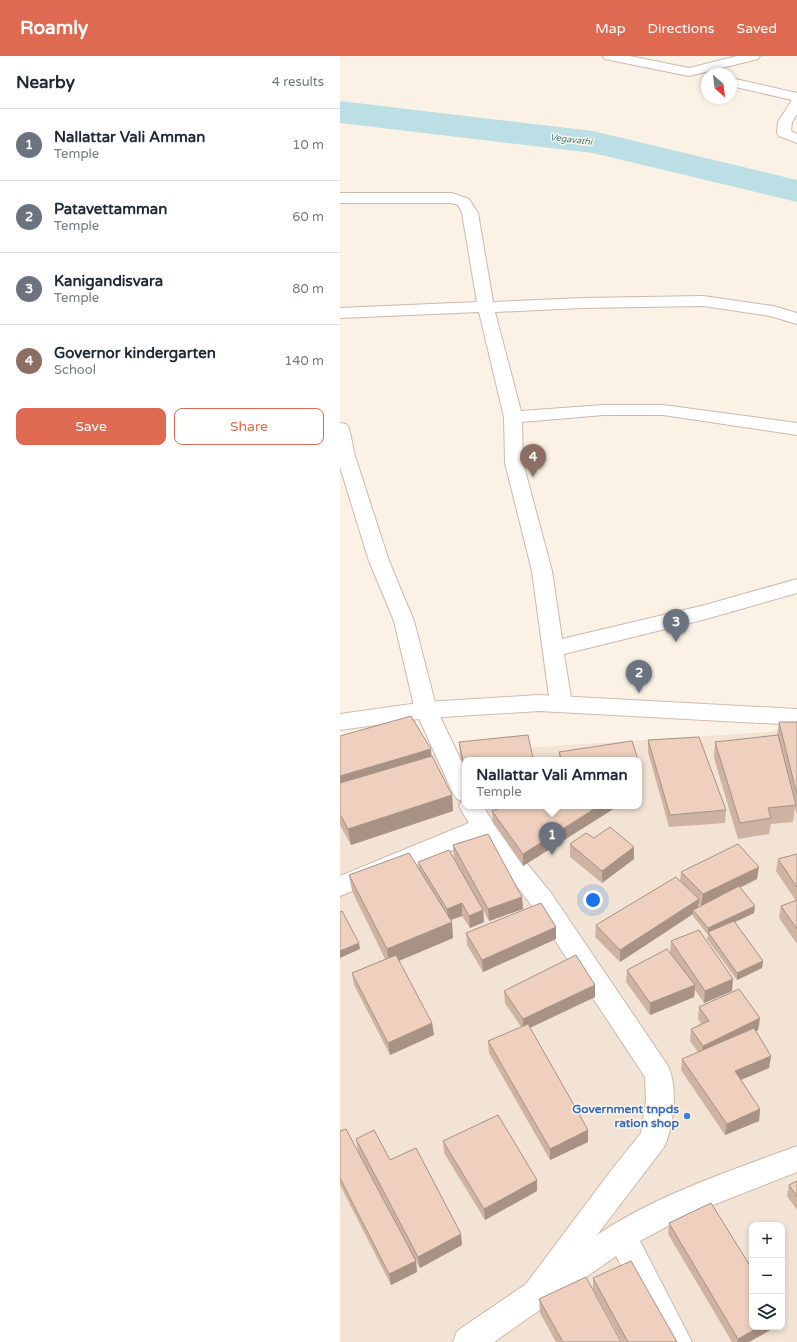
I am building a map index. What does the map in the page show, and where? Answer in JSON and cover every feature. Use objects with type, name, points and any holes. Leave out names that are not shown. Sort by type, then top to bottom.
[{"type":"street","points":[[610,56],[701,75]]},
{"type":"street","points":[[689,72],[753,56]]},
{"type":"street","points":[[737,83],[797,97]]},
{"type":"street","points":[[797,102],[785,122],[784,133],[797,139]]},
{"type":"street","points":[[340,198],[452,198],[464,202],[470,213],[486,307],[513,417],[514,464],[542,571],[561,704]]},
{"type":"street","points":[[340,313],[703,301],[773,311],[797,318]]},
{"type":"street","points":[[513,417],[603,410],[663,410],[797,429]]},
{"type":"street","points":[[340,428],[345,467],[379,561],[404,621],[426,710],[462,787]]},
{"type":"street","points":[[553,650],[706,612],[797,586]]},
{"type":"street","points":[[340,722],[426,710],[539,703],[797,717]]},
{"type":"street","points":[[340,886],[478,817],[542,900],[658,1074],[660,1100],[654,1138],[623,1177],[536,1295]]},
{"type":"street","points":[[468,1342],[621,1236],[680,1205],[797,1159]]},
{"type":"street","points":[[621,1236],[676,1342]]},
{"type":"shaded area","points":[[797,730],[797,1342],[340,1342],[340,760]]},
{"type":"building","points":[[411,716],[431,749],[340,776],[340,736]]},
{"type":"building","points":[[779,722],[797,722],[797,795]]},
{"type":"building","points":[[528,735],[533,757],[462,757],[459,742]]},
{"type":"building","points":[[778,735],[796,805],[768,808],[771,818],[740,823],[715,742]]},
{"type":"building","points":[[699,737],[726,810],[670,815],[648,740]]},
{"type":"building","points":[[632,741],[637,757],[561,757],[559,752]]},
{"type":"building","points":[[432,756],[452,795],[348,829],[340,814],[340,783]]},
{"type":"building","points":[[498,809],[594,809],[523,854],[492,811]]},
{"type":"building","points":[[610,827],[634,847],[602,871],[570,844],[586,833],[594,838]]},
{"type":"building","points":[[488,834],[522,897],[488,909],[453,845]]},
{"type":"building","points":[[738,844],[759,867],[703,894],[681,872]]},
{"type":"building","points":[[449,850],[483,910],[469,916],[462,903],[447,909],[418,862]]},
{"type":"building","points":[[409,853],[452,922],[387,949],[349,875]]},
{"type":"building","points":[[797,854],[797,887],[778,859]]},
{"type":"building","points":[[676,877],[699,899],[620,950],[596,925]]},
{"type":"building","points":[[739,886],[755,906],[708,928],[693,910]]},
{"type":"building","points":[[797,900],[797,929],[781,906]]},
{"type":"building","points":[[541,903],[556,927],[482,960],[466,933]]},
{"type":"building","points":[[342,911],[359,943],[340,951],[340,912]]},
{"type":"building","points":[[734,921],[763,961],[737,973],[708,932]]},
{"type":"building","points":[[699,930],[733,979],[705,991],[671,941]]},
{"type":"building","points":[[667,949],[695,985],[650,1003],[627,970]]},
{"type":"building","points":[[396,955],[432,1023],[388,1043],[352,973]]},
{"type":"building","points":[[576,955],[595,985],[523,1019],[504,991]]},
{"type":"building","points":[[739,989],[760,1018],[703,1046],[691,1029],[709,1021],[699,1007]]},
{"type":"building","points":[[528,1024],[588,1130],[550,1149],[488,1041]]},
{"type":"building","points":[[754,1028],[771,1056],[735,1071],[760,1109],[727,1124],[682,1059]]},
{"type":"building","points":[[498,1115],[537,1180],[484,1209],[443,1141]]},
{"type":"building","points":[[346,1129],[416,1261],[389,1274],[340,1178],[340,1131]]},
{"type":"building","points":[[374,1130],[390,1160],[416,1148],[461,1234],[418,1257],[356,1139]]},
{"type":"building","points":[[797,1181],[797,1196],[789,1185]]},
{"type":"building","points":[[711,1203],[749,1264],[749,1330],[754,1330],[738,1339],[669,1223]]},
{"type":"building","points":[[631,1261],[677,1342],[628,1342],[593,1278]]},
{"type":"building","points":[[586,1277],[621,1342],[563,1342],[539,1299]]},
{"type":"waterway","name":"Vegavathi","points":[[340,112],[593,142],[797,191]]},
{"type":"place","name":"Governor kindergarten","points":[[533,477]]},
{"type":"place","name":"Kanigandisvara","points":[[676,642]]},
{"type":"place","name":"Patavettamman","points":[[639,693]]},
{"type":"place","name":"Nallattar Vali Amman","points":[[552,855]]},
{"type":"place","name":"Government tnpds ration shop","points":[[687,1116]]}]
